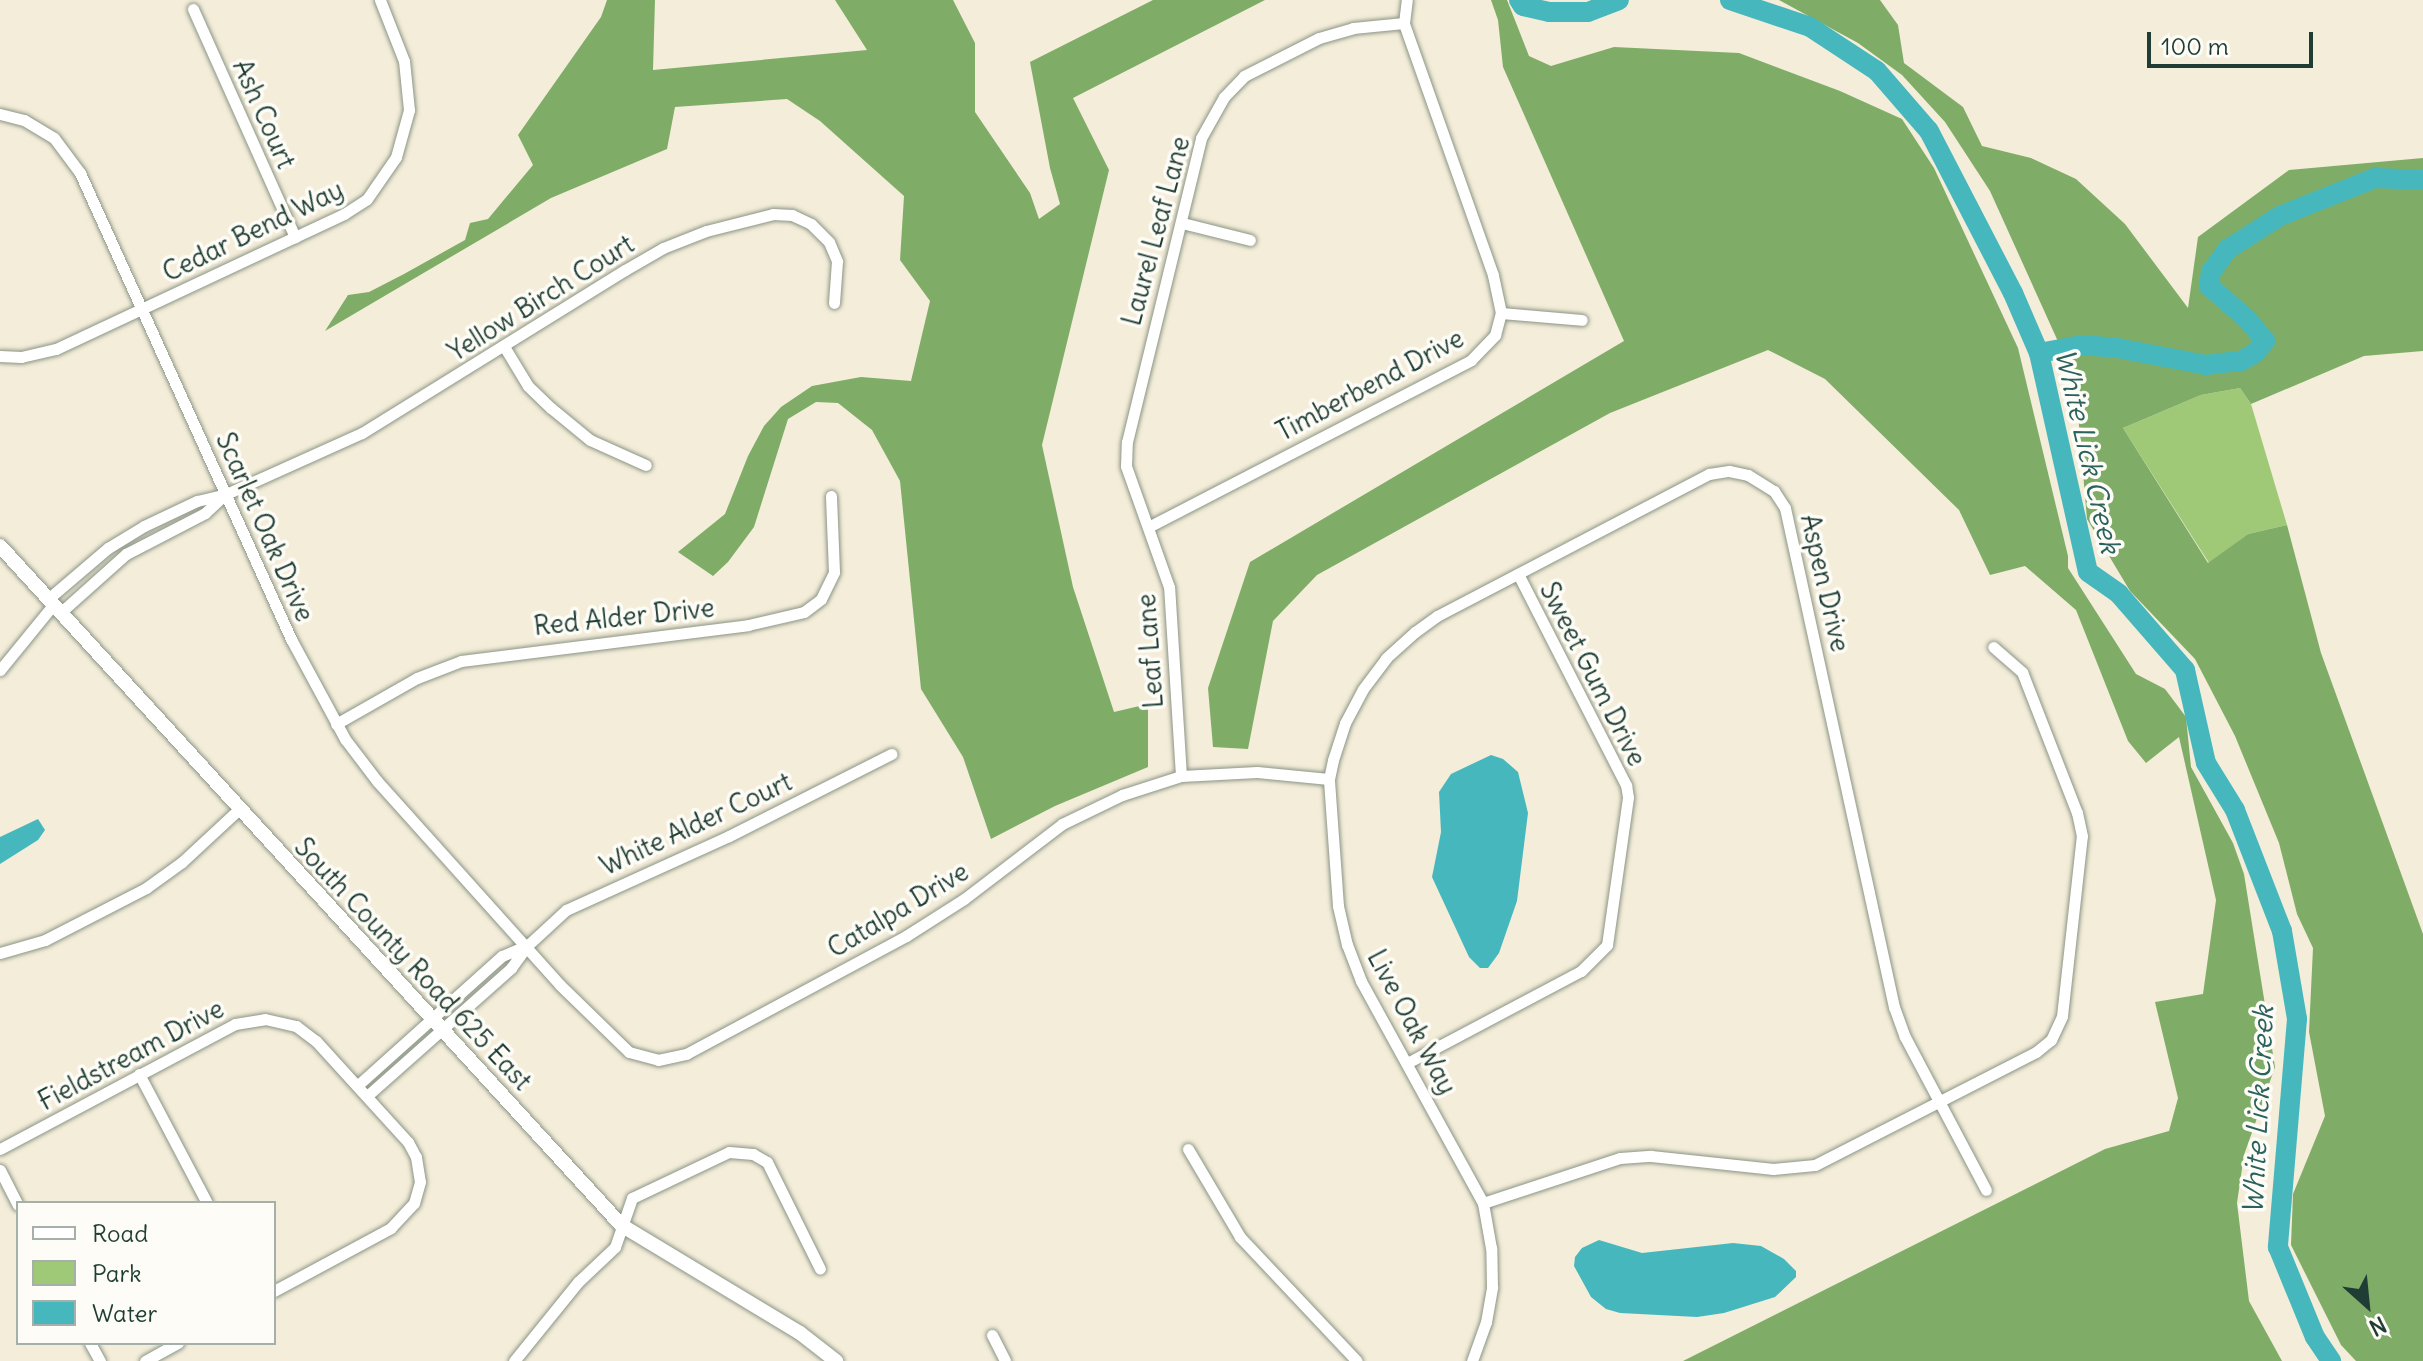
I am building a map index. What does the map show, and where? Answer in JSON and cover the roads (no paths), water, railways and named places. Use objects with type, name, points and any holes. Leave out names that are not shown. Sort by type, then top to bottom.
[{"type":"street","name":"Cedar Bend Way","points":[[0,356],[21,357],[56,349],[295,237],[367,199],[387,174],[401,146],[409,110],[407,73],[380,0]]},
{"type":"street","points":[[1407,0],[1404,23],[1493,275],[1501,313],[1582,320]]},
{"type":"street","name":"Ash Court","points":[[193,9],[295,237]]},
{"type":"street","name":"Laurel Leaf Lane","points":[[1150,526],[1126,466],[1127,442],[1201,138],[1224,97],[1244,76],[1319,38],[1353,28],[1404,23]]},
{"type":"street","name":"Scarlet Oak Drive","points":[[0,114],[40,127],[72,157],[224,495],[336,724],[377,781],[528,945]]},
{"type":"street","name":"Yellow Birch Court","points":[[54,605],[108,548],[144,526],[197,501],[224,495],[362,433],[505,348],[663,248],[706,231],[773,214],[801,219],[829,242],[838,269],[834,303]]},
{"type":"street","points":[[1182,223],[1250,240]]},
{"type":"street","name":"Timberbend Drive","points":[[1150,526],[1471,360],[1495,335],[1501,313]]},
{"type":"street","points":[[505,348],[528,386],[551,408],[590,440],[646,465]]},
{"type":"street","name":"Aspen Drive","points":[[1329,779],[1345,723],[1363,689],[1386,658],[1437,616],[1709,474],[1739,472],[1758,479],[1774,491],[1789,519],[1894,1007],[1905,1037],[1986,1190]]},
{"type":"street","name":"Yellow Birch Court","points":[[54,605],[126,554],[205,513],[224,495]]},
{"type":"street","name":"Red Alder Drive","points":[[336,724],[417,678],[461,661],[748,625],[804,612],[821,599],[834,572],[831,496]]},
{"type":"street","name":"Leaf Lane","points":[[1150,526],[1169,587],[1181,776]]},
{"type":"street","name":"South County Road 625 East","points":[[0,546],[621,1225],[800,1333],[836,1361]]},
{"type":"street","name":"Sweet Gum Drive","points":[[1409,1062],[1581,971],[1607,945],[1621,856],[1628,797],[1626,785],[1518,574]]},
{"type":"street","points":[[0,670],[54,605]]},
{"type":"street","points":[[1483,1203],[1605,1161],[1636,1156],[1773,1169],[1801,1168],[1825,1161],[2036,1052],[2056,1032],[2062,1016],[2082,847],[2077,813],[2022,672],[1993,647]]},
{"type":"street","name":"White Alder Court","points":[[436,1023],[502,956],[528,945],[566,910],[729,836],[891,754]]},
{"type":"street","name":"Catalpa Drive","points":[[528,945],[560,985],[620,1045],[648,1059],[677,1058],[906,936],[964,899],[1062,824],[1122,795],[1181,776],[1257,772],[1329,779]]},
{"type":"street","name":"Live Oak Way","points":[[1329,779],[1338,906],[1347,945],[1361,981],[1409,1062],[1483,1203],[1491,1248],[1492,1287],[1486,1322],[1472,1361]]},
{"type":"street","points":[[0,953],[45,940],[146,888],[182,862],[239,809]]},
{"type":"street","name":"Fieldstream Drive","points":[[0,1149],[235,1024],[265,1019],[283,1021],[306,1032],[408,1142],[416,1157],[420,1182],[414,1203],[391,1228],[276,1290]]},
{"type":"street","points":[[358,1085],[436,1023]]},
{"type":"street","points":[[367,1096],[436,1023]]},
{"type":"street","points":[[139,1074],[206,1201]]},
{"type":"street","points":[[1188,1149],[1240,1237],[1357,1361]]},
{"type":"street","points":[[514,1361],[578,1282],[615,1247],[632,1198],[729,1152],[753,1154],[772,1169],[820,1269]]},
{"type":"street","points":[[0,1170],[16,1201]]},
{"type":"street","points":[[992,1335],[1005,1361]]},
{"type":"street","points":[[145,1361],[174,1345]]},
{"type":"water","points":[[1491,755],[1503,759],[1518,772],[1528,813],[1517,901],[1499,953],[1488,968],[1480,968],[1469,957],[1432,877],[1441,832],[1439,792],[1451,774]]},
{"type":"water","points":[[38,819],[45,830],[38,840],[0,864],[0,837]]},
{"type":"water","points":[[1599,1240],[1642,1253],[1733,1243],[1761,1246],[1784,1259],[1796,1271],[1796,1277],[1775,1297],[1724,1313],[1697,1317],[1620,1313],[1606,1309],[1591,1297],[1574,1266],[1575,1257],[1582,1248]]},
{"type":"waterway","name":"White Lick Creek","points":[[1519,0],[1523,6],[1549,12],[1588,12],[1619,0]]},
{"type":"waterway","name":"White Lick Creek","points":[[1730,0],[1810,27],[1877,71],[1929,131],[2013,293],[2039,353],[2088,572],[2119,594],[2185,670],[2206,763],[2235,810],[2282,931],[2297,1019],[2278,1247],[2315,1337],[2331,1361]]},
{"type":"waterway","points":[[2039,353],[2083,345],[2117,348],[2206,365],[2241,361],[2255,353],[2265,341],[2248,320],[2209,286],[2211,272],[2228,249],[2280,216],[2375,178],[2423,180]]}]
